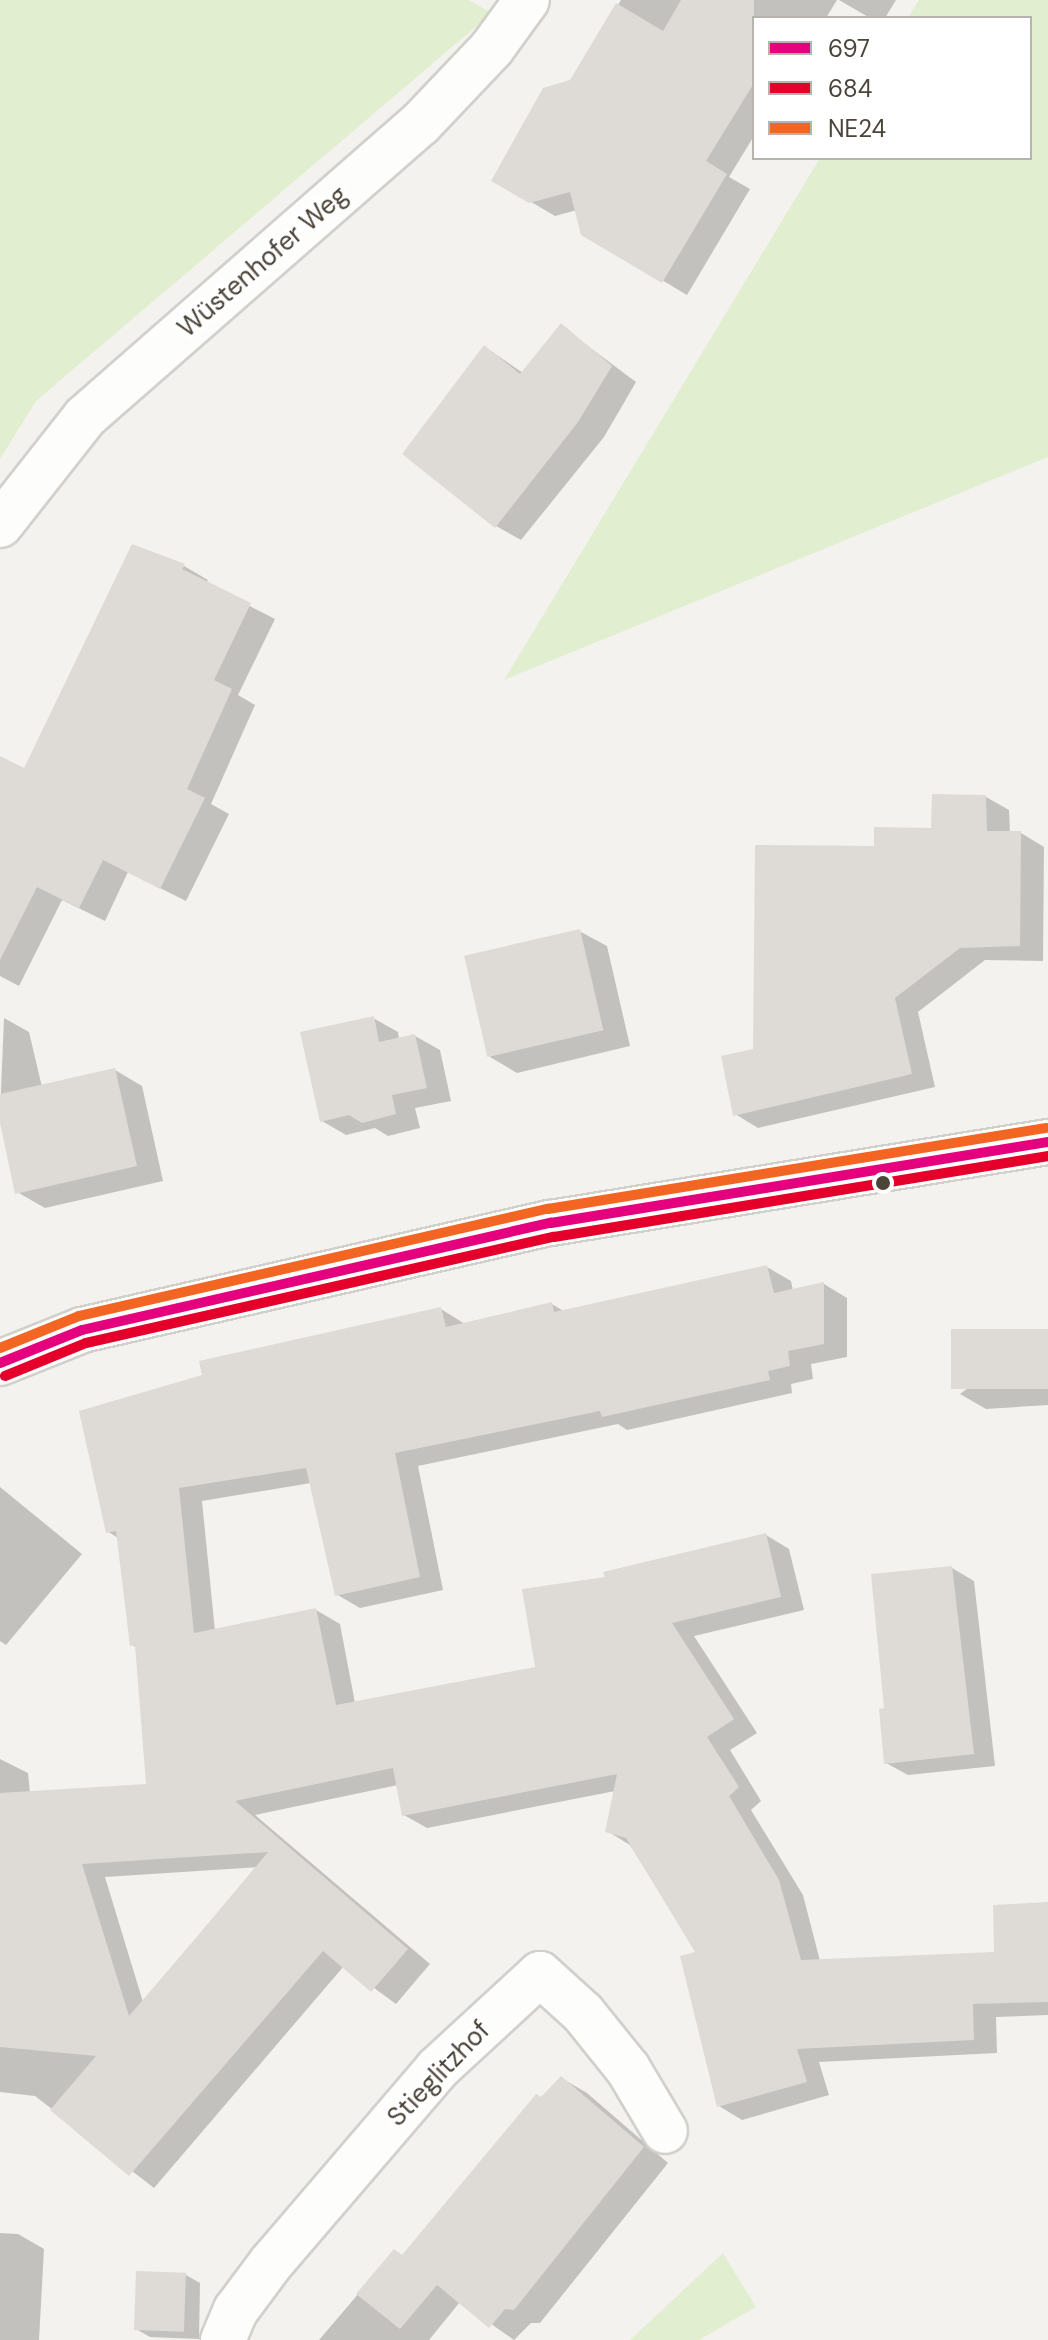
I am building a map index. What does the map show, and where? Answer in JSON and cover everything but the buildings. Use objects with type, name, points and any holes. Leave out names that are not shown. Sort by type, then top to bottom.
[{"type":"street","name":"Wüstenhofer Weg","points":[[0,525],[85,417],[420,124],[492,48],[527,0]]},
{"type":"street","points":[[0,1363],[82,1330],[551,1223],[1048,1142]]},
{"type":"street","name":"Stieglitzhof","points":[[223,2340],[236,2310],[271,2263],[437,2069],[540,1974],[583,2013],[628,2069],[665,2131]]},
{"type":"green space","points":[[0,0],[468,0],[492,13],[36,401],[0,459]]},
{"type":"green space","points":[[919,0],[1048,0],[1048,457],[504,680],[819,160],[1032,160],[1032,16],[909,16]]},
{"type":"green space","points":[[723,2253],[756,2307],[699,2340],[630,2340]]},
{"type":"transit line","name":"NE24","points":[[0,1348],[79,1316],[548,1209],[1046,1128]]},
{"type":"transit line","name":"697","points":[[0,1363],[82,1330],[551,1223],[1048,1142]]},
{"type":"transit line","name":"684","points":[[5,1376],[86,1343],[554,1237],[1048,1156]]}]
